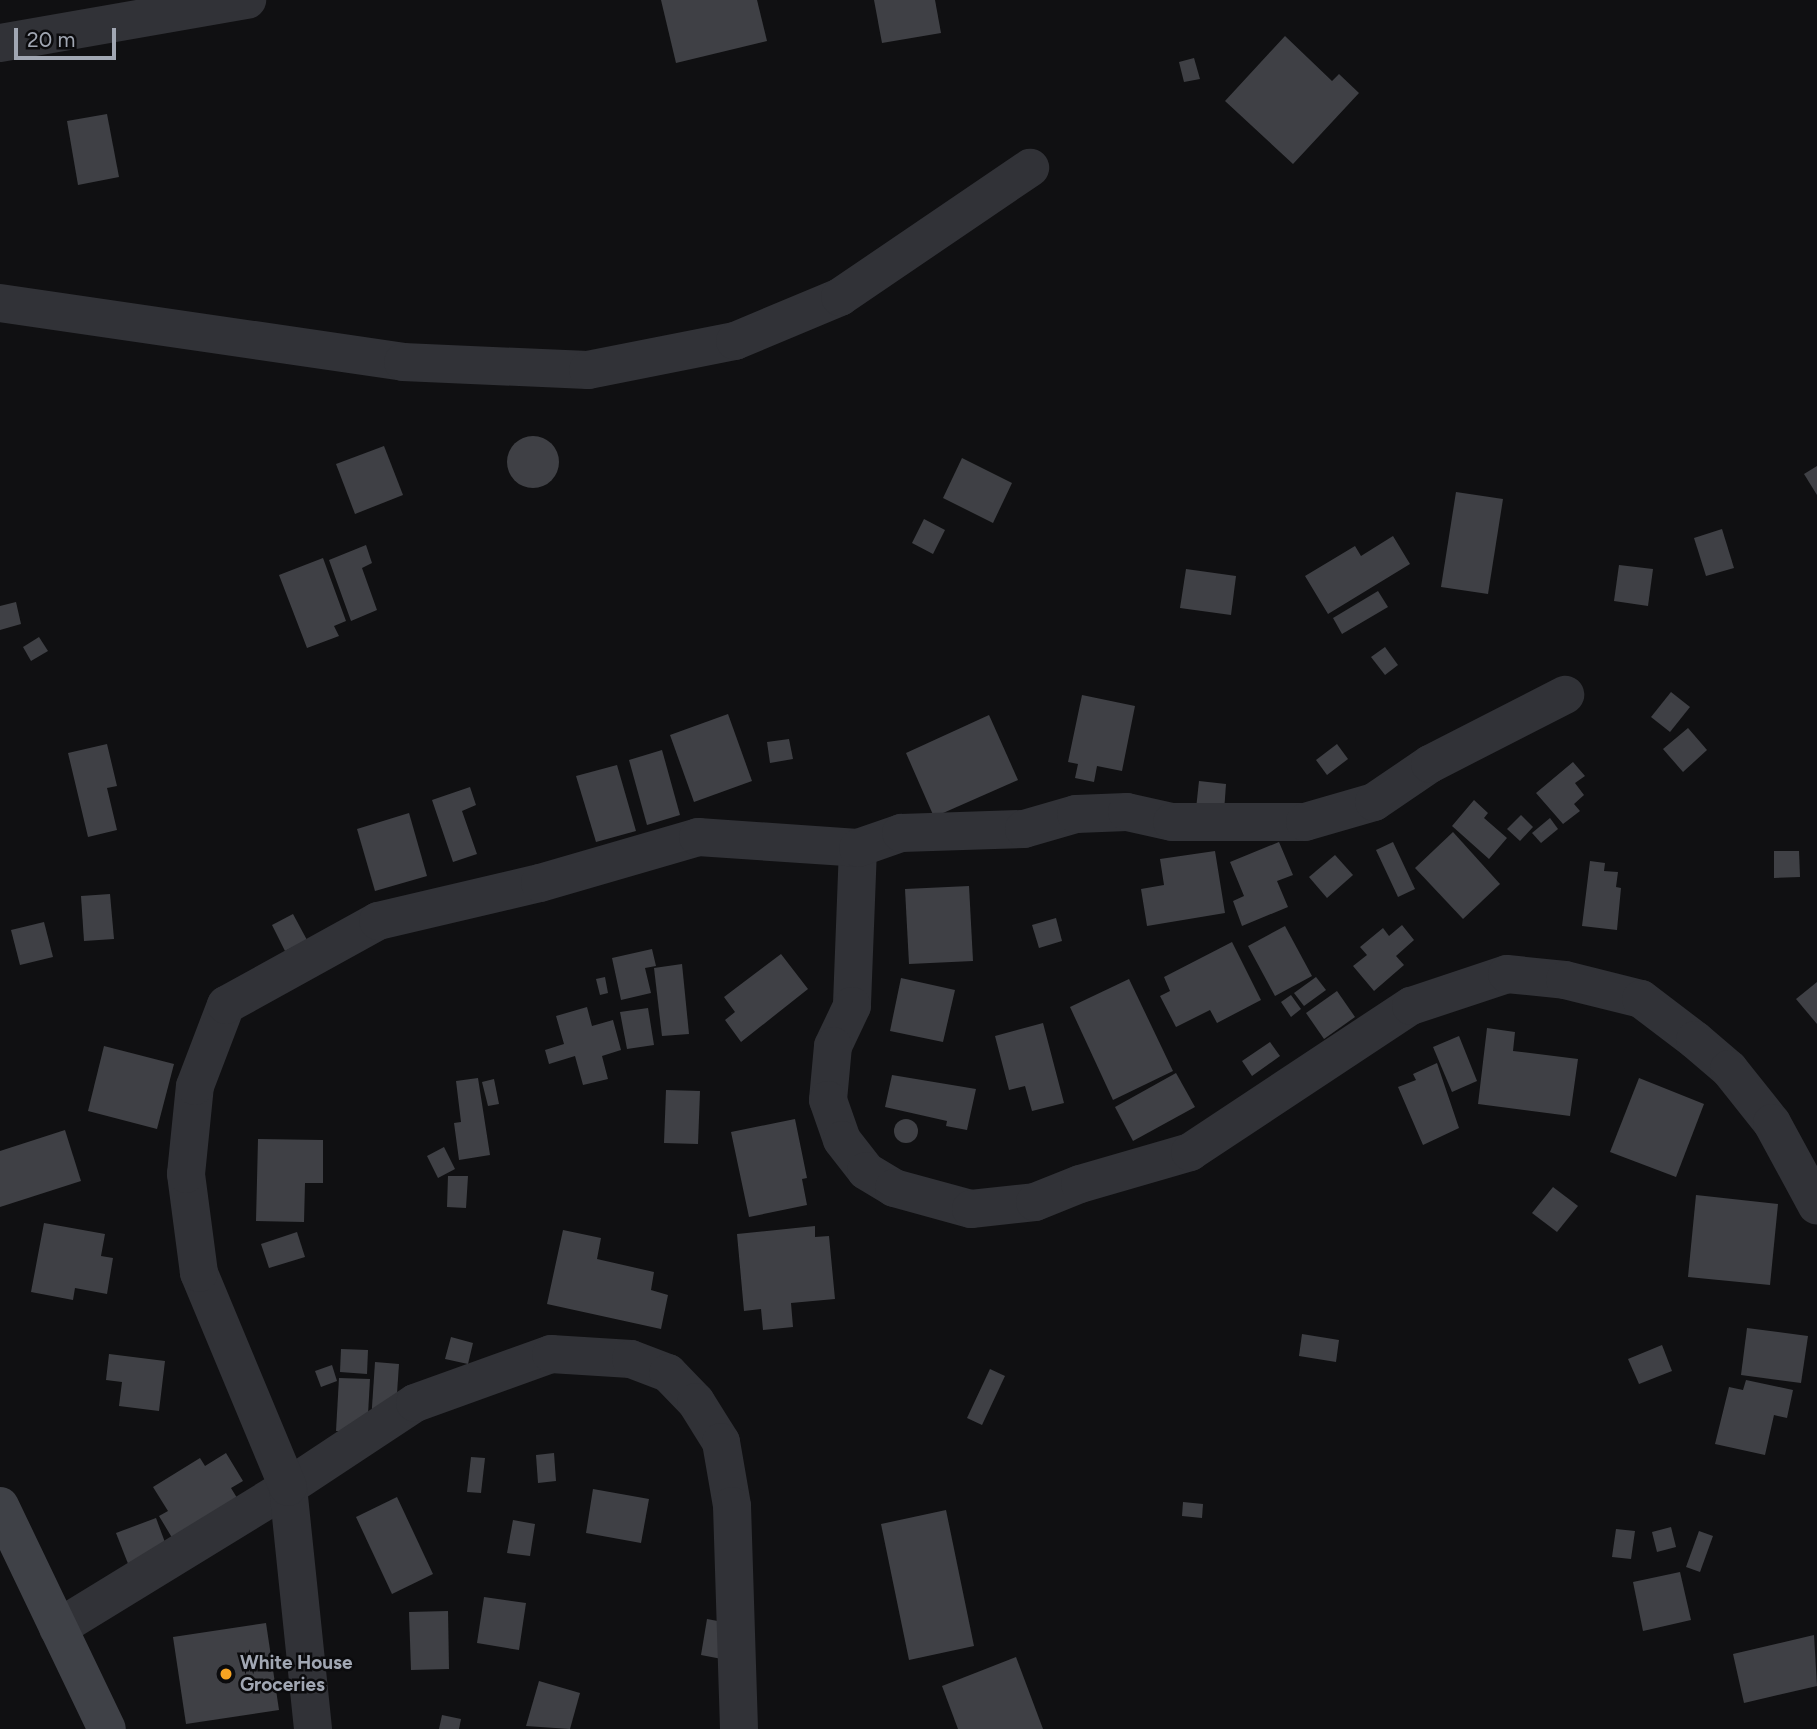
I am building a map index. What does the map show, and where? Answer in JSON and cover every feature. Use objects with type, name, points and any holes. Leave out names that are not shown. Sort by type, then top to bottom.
[{"type":"street","points":[[0,43],[247,0]]},
{"type":"street","points":[[0,303],[403,362],[588,370],[735,341],[840,297],[1030,168]]},
{"type":"street","points":[[313,1729],[288,1487],[199,1273],[186,1174],[195,1086],[226,1005],[378,921],[540,883],[648,848],[698,837],[858,848],[901,833],[1024,829],[1076,814],[1128,812],[1172,822],[1305,821],[1374,802],[1430,764],[1565,695]]},
{"type":"street","points":[[858,848],[852,1006],[832,1046],[828,1100],[842,1140],[866,1171],[894,1188],[971,1209],[1035,1202],[1080,1184],[1190,1152],[1412,1006],[1507,974],[1565,980],[1641,999],[1684,1031],[1729,1069],[1772,1122],[1817,1206]]},
{"type":"street","points":[[58,1628],[288,1487],[415,1403],[551,1354],[631,1359],[668,1373],[696,1402],[721,1442],[732,1506],[739,1729]]},
{"type":"street","points":[[0,1506],[107,1729]]},
{"type":"building","points":[[661,0],[757,0],[767,41],[676,63]]},
{"type":"building","points":[[874,0],[935,0],[941,33],[882,43]]},
{"type":"building","points":[[1285,36],[1332,81],[1339,74],[1359,93],[1293,164],[1225,101]]},
{"type":"building","points":[[1194,58],[1200,79],[1184,82],[1179,62]]},
{"type":"building","points":[[107,114],[119,177],[78,185],[67,121]]},
{"type":"building","points":[[533,436],[552,443],[559,462],[552,481],[533,488],[514,481],[507,462],[514,443]]},
{"type":"building","points":[[384,446],[403,495],[355,514],[336,464]]},
{"type":"building","points":[[962,458],[1012,483],[993,523],[943,498]]},
{"type":"building","points":[[1817,466],[1817,495],[1804,474]]},
{"type":"building","points":[[1456,492],[1503,499],[1488,594],[1441,587]]},
{"type":"building","points":[[924,519],[945,530],[933,554],[912,543]]},
{"type":"building","points":[[1722,529],[1734,568],[1706,576],[1694,538]]},
{"type":"building","points":[[1393,536],[1410,564],[1328,614],[1305,576],[1355,546],[1361,556]]},
{"type":"building","points":[[366,545],[372,563],[362,568],[377,610],[351,621],[329,560]]},
{"type":"building","points":[[323,558],[346,621],[334,626],[339,636],[307,648],[279,575]]},
{"type":"building","points":[[1619,565],[1653,569],[1648,606],[1614,601]]},
{"type":"building","points":[[1186,569],[1236,576],[1231,615],[1180,608]]},
{"type":"building","points":[[1378,591],[1388,607],[1342,634],[1333,618]]},
{"type":"building","points":[[16,602],[21,624],[0,630],[0,606]]},
{"type":"building","points":[[39,637],[48,651],[31,661],[23,647]]},
{"type":"building","points":[[1385,647],[1398,665],[1385,675],[1371,657]]},
{"type":"building","points":[[1671,692],[1690,707],[1670,732],[1651,717]]},
{"type":"building","points":[[1082,695],[1135,706],[1122,771],[1097,766],[1094,782],[1075,778],[1078,764],[1068,762]]},
{"type":"building","points":[[728,714],[752,781],[694,802],[670,735]]},
{"type":"building","points":[[989,715],[1018,780],[934,817],[906,753]]},
{"type":"building","points":[[1688,728],[1707,750],[1683,772],[1663,749]]},
{"type":"building","points":[[789,739],[793,759],[770,763],[767,742]]},
{"type":"building","points":[[107,744],[117,786],[107,788],[117,830],[88,837],[68,753]]},
{"type":"building","points":[[1337,744],[1348,759],[1327,775],[1316,760]]},
{"type":"building","points":[[662,750],[680,815],[647,825],[629,760]]},
{"type":"building","points":[[1573,762],[1585,776],[1575,783],[1584,795],[1574,804],[1580,811],[1563,824],[1536,793]]},
{"type":"building","points":[[617,765],[636,831],[596,842],[576,776]]},
{"type":"building","points":[[1199,781],[1226,784],[1224,812],[1196,809]]},
{"type":"building","points":[[470,787],[476,805],[462,811],[477,854],[453,862],[432,800]]},
{"type":"building","points":[[1474,800],[1488,813],[1484,818],[1507,838],[1489,859],[1452,826]]},
{"type":"building","points":[[409,813],[427,876],[375,891],[357,829]]},
{"type":"building","points":[[1521,815],[1533,827],[1520,841],[1507,829]]},
{"type":"building","points":[[1550,818],[1558,829],[1541,843],[1532,833]]},
{"type":"building","points":[[1453,832],[1500,884],[1463,919],[1415,868]]},
{"type":"building","points":[[1279,842],[1293,875],[1277,881],[1288,907],[1242,926],[1233,901],[1244,896],[1230,862]]},
{"type":"building","points":[[1393,842],[1415,889],[1398,897],[1376,850]]},
{"type":"building","points":[[1215,851],[1225,913],[1147,926],[1141,889],[1164,885],[1160,859]]},
{"type":"building","points":[[1774,851],[1799,851],[1800,877],[1774,878]]},
{"type":"building","points":[[1335,855],[1353,875],[1327,898],[1309,877]]},
{"type":"building","points":[[1590,861],[1605,863],[1604,871],[1618,872],[1616,887],[1621,888],[1617,930],[1582,926]]},
{"type":"building","points":[[969,886],[973,961],[909,964],[905,889]]},
{"type":"building","points":[[110,894],[114,939],[84,941],[81,896]]},
{"type":"building","points":[[293,914],[307,940],[285,951],[272,925]]},
{"type":"building","points":[[1056,918],[1062,941],[1039,948],[1032,925]]},
{"type":"building","points":[[44,922],[53,957],[20,965],[11,930]]},
{"type":"building","points":[[1402,925],[1414,940],[1396,956],[1404,965],[1374,991],[1353,966],[1367,955],[1360,947],[1383,928],[1389,936]]},
{"type":"building","points":[[1285,926],[1312,976],[1275,996],[1248,946]]},
{"type":"building","points":[[1232,942],[1261,1000],[1217,1023],[1210,1010],[1176,1027],[1160,996],[1170,991],[1164,977]]},
{"type":"building","points":[[652,949],[656,966],[645,968],[651,993],[621,1000],[612,958]]},
{"type":"building","points":[[781,954],[808,989],[741,1042],[725,1020],[735,1012],[724,997]]},
{"type":"building","points":[[682,964],[689,1034],[662,1036],[654,968]]},
{"type":"building","points":[[605,977],[608,993],[600,995],[596,979]]},
{"type":"building","points":[[1316,977],[1326,990],[1304,1006],[1294,993]]},
{"type":"building","points":[[901,978],[955,990],[943,1042],[890,1031]]},
{"type":"building","points":[[1129,979],[1173,1071],[1113,1100],[1070,1007]]},
{"type":"building","points":[[1817,982],[1817,1024],[1796,999]]},
{"type":"building","points":[[1337,991],[1355,1017],[1324,1039],[1306,1013]]},
{"type":"building","points":[[1291,995],[1301,1009],[1291,1017],[1281,1002]]},
{"type":"building","points":[[587,1007],[592,1026],[613,1020],[621,1050],[602,1056],[608,1079],[583,1085],[575,1056],[549,1064],[545,1050],[564,1044],[556,1016]]},
{"type":"building","points":[[648,1008],[654,1045],[627,1049],[620,1012]]},
{"type":"building","points":[[1043,1023],[1064,1103],[1032,1111],[1025,1086],[1009,1090],[995,1036]]},
{"type":"building","points":[[1487,1028],[1515,1032],[1513,1051],[1578,1059],[1570,1116],[1478,1104]]},
{"type":"building","points":[[1459,1036],[1477,1081],[1452,1092],[1433,1047]]},
{"type":"building","points":[[1270,1042],[1280,1056],[1252,1076],[1242,1061]]},
{"type":"building","points":[[104,1046],[174,1064],[157,1129],[88,1111]]},
{"type":"building","points":[[1437,1063],[1459,1128],[1423,1145],[1398,1087],[1416,1080],[1413,1074]]},
{"type":"building","points":[[1176,1073],[1195,1107],[1133,1141],[1115,1107]]},
{"type":"building","points":[[892,1075],[976,1089],[967,1130],[946,1126],[947,1121],[885,1107]]},
{"type":"building","points":[[478,1078],[490,1155],[459,1160],[454,1123],[461,1122],[456,1081]]},
{"type":"building","points":[[1639,1078],[1704,1104],[1676,1177],[1610,1152]]},
{"type":"building","points":[[494,1079],[499,1104],[488,1106],[482,1082]]},
{"type":"building","points":[[666,1090],[700,1091],[698,1144],[664,1143]]},
{"type":"building","points":[[795,1119],[807,1178],[802,1179],[807,1205],[749,1217],[731,1132]]},
{"type":"building","points":[[906,1119],[914,1123],[918,1131],[914,1139],[906,1143],[898,1139],[894,1131],[898,1123]]},
{"type":"building","points":[[65,1130],[81,1181],[0,1207],[0,1151]]},
{"type":"building","points":[[258,1139],[323,1140],[323,1183],[305,1183],[304,1222],[256,1221]]},
{"type":"building","points":[[444,1147],[455,1169],[438,1178],[427,1156]]},
{"type":"building","points":[[448,1176],[468,1176],[466,1208],[447,1207]]},
{"type":"building","points":[[1553,1187],[1578,1206],[1557,1232],[1532,1213]]},
{"type":"building","points":[[1696,1195],[1778,1204],[1770,1285],[1688,1277]]},
{"type":"building","points":[[44,1223],[105,1234],[101,1256],[113,1258],[107,1294],[75,1288],[73,1300],[31,1292]]},
{"type":"building","points":[[815,1226],[815,1237],[829,1236],[835,1299],[791,1303],[793,1327],[763,1330],[761,1309],[744,1311],[737,1234]]},
{"type":"building","points":[[563,1230],[601,1238],[597,1259],[654,1272],[651,1290],[668,1295],[661,1329],[547,1304]]},
{"type":"building","points":[[297,1232],[305,1257],[269,1268],[261,1244]]},
{"type":"building","points":[[1747,1328],[1808,1336],[1801,1383],[1741,1375]]},
{"type":"building","points":[[1302,1334],[1339,1340],[1336,1362],[1299,1356]]},
{"type":"building","points":[[451,1337],[473,1343],[468,1364],[445,1359]]},
{"type":"building","points":[[1662,1345],[1672,1371],[1639,1384],[1628,1359]]},
{"type":"building","points":[[341,1349],[368,1350],[367,1374],[340,1372]]},
{"type":"building","points":[[109,1354],[165,1361],[159,1411],[119,1406],[122,1382],[106,1380]]},
{"type":"building","points":[[375,1362],[399,1364],[395,1423],[371,1422]]},
{"type":"building","points":[[332,1365],[337,1381],[321,1387],[315,1371]]},
{"type":"building","points":[[990,1369],[1005,1376],[982,1425],[967,1418]]},
{"type":"building","points":[[339,1378],[370,1379],[367,1432],[336,1431]]},
{"type":"building","points":[[1746,1380],[1793,1390],[1787,1418],[1774,1415],[1765,1455],[1715,1444],[1729,1387],[1743,1390]]},
{"type":"building","points":[[226,1453],[243,1481],[231,1488],[245,1511],[180,1551],[159,1516],[168,1511],[153,1487],[200,1458],[205,1466]]},
{"type":"building","points":[[554,1453],[556,1481],[538,1483],[536,1455]]},
{"type":"building","points":[[471,1457],[485,1458],[481,1493],[467,1492]]},
{"type":"building","points":[[593,1489],[649,1499],[641,1543],[586,1533]]},
{"type":"building","points":[[397,1497],[433,1574],[392,1594],[356,1517]]},
{"type":"building","points":[[1183,1502],[1203,1504],[1202,1518],[1182,1516]]},
{"type":"building","points":[[946,1510],[974,1646],[909,1660],[881,1524]]},
{"type":"building","points":[[156,1518],[170,1556],[134,1579],[116,1533]]},
{"type":"building","points":[[513,1520],[535,1524],[530,1556],[507,1553]]},
{"type":"building","points":[[1671,1527],[1676,1547],[1657,1552],[1652,1532]]},
{"type":"building","points":[[1616,1529],[1635,1531],[1631,1559],[1612,1557]]},
{"type":"building","points":[[1699,1531],[1713,1536],[1700,1572],[1686,1567]]},
{"type":"building","points":[[1680,1572],[1691,1620],[1643,1631],[1633,1582]]},
{"type":"building","points":[[484,1597],[526,1603],[519,1650],[477,1643]]},
{"type":"building","points":[[448,1611],[449,1669],[411,1670],[409,1612]]},
{"type":"building","points":[[707,1619],[734,1624],[727,1660],[701,1655]]},
{"type":"building","name":"White House Groceries","points":[[266,1623],[279,1710],[186,1724],[173,1637]]},
{"type":"building","points":[[1814,1635],[1817,1686],[1744,1703],[1733,1654]]},
{"type":"building","points":[[1016,1657],[1043,1729],[958,1729],[942,1686]]},
{"type":"building","points":[[539,1681],[580,1693],[570,1729],[526,1726]]},
{"type":"building","points":[[442,1715],[461,1719],[459,1729],[439,1729]]},
{"type":"place","name":"White House Groceries","points":[[226,1674]]}]
